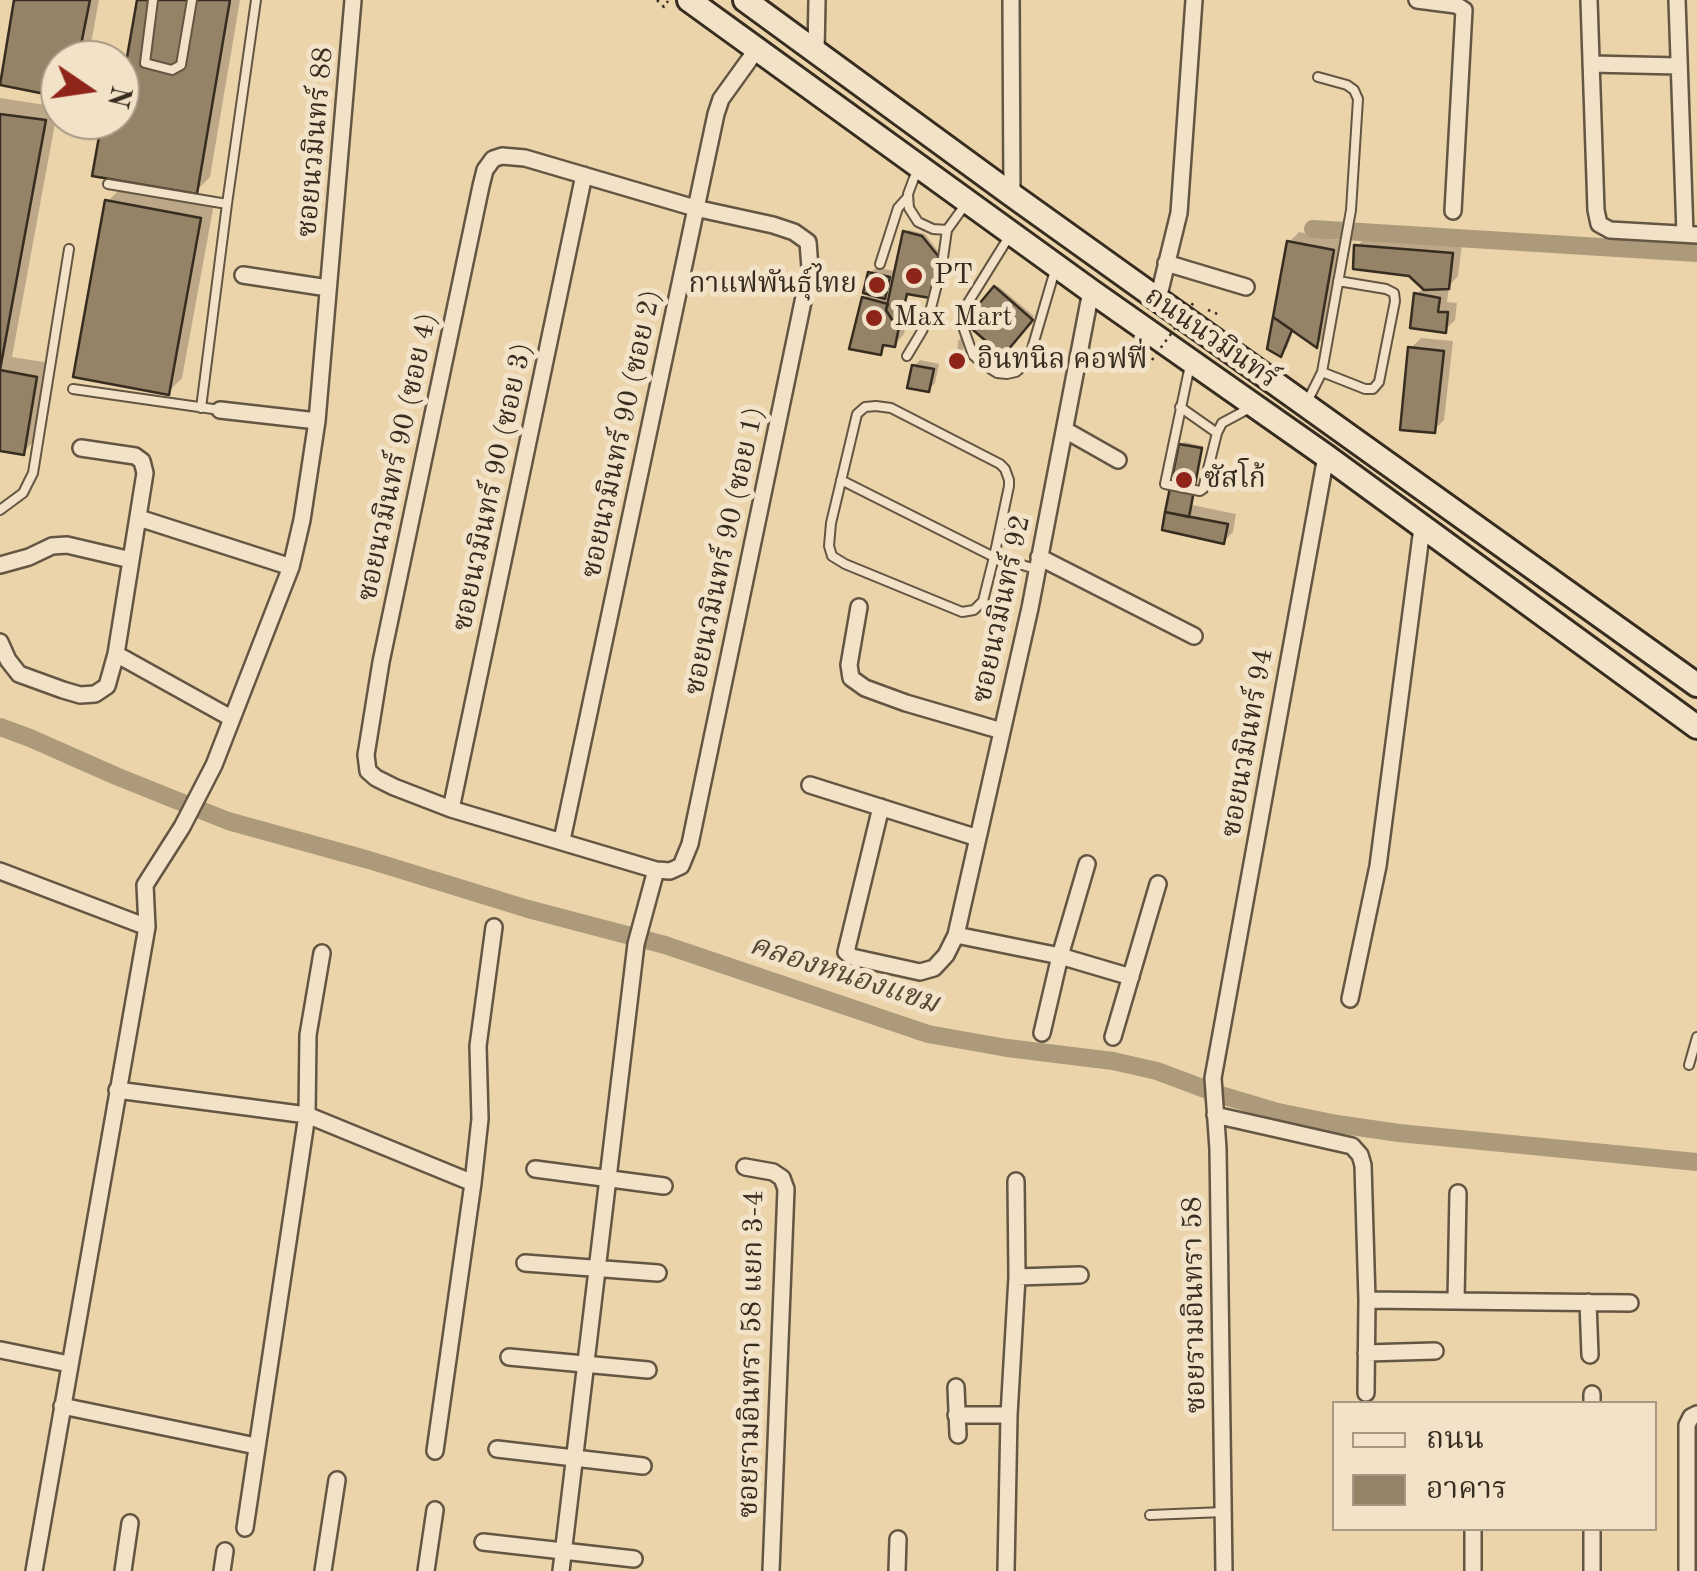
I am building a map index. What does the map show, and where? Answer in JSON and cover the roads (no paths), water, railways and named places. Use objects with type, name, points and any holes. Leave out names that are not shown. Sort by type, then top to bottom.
[{"type":"main road","name":"ถนนนวมินทร์","points":[[689,0],[1697,727]]},
{"type":"main road","name":"ถนนนวมินทร์","points":[[745,0],[1697,684]]},
{"type":"main road","points":[[1326,456],[1345,431]]},
{"type":"street","name":"ซอยนวมินทร์ 88","points":[[34,1571],[147,927],[145,885],[182,827],[214,765],[290,567],[306,502],[317,421],[353,0]]},
{"type":"street","points":[[816,52],[817,0]]},
{"type":"street","points":[[1011,0],[1012,195]]},
{"type":"street","points":[[1158,299],[1179,213],[1194,0]]},
{"type":"street","points":[[1417,0],[1456,5],[1464,10],[1453,211]]},
{"type":"street","points":[[1589,0],[1599,224],[1610,230],[1691,235],[1677,0]]},
{"type":"street","name":"ซอยนวมินทร์ 90 (ซอย 2)","points":[[562,840],[716,114],[757,49]]},
{"type":"street","points":[[1591,64],[1679,66]]},
{"type":"street","name":"ซอยนวมินทร์ 90 (ซอย 4)","points":[[451,808],[394,787],[368,771],[366,755],[389,624],[485,170],[492,159],[502,156],[525,158],[584,175]]},
{"type":"street","points":[[584,175],[694,208]]},
{"type":"street","name":"ซอยนวมินทร์ 90 (ซอย 3)","points":[[451,808],[584,175]]},
{"type":"street","name":"ซอยนวมินทร์ 90 (ซอย 1)","points":[[656,870],[670,871],[681,866],[690,844],[810,268],[808,242],[794,232],[694,208]]},
{"type":"street","points":[[1166,263],[1246,287]]},
{"type":"street","points":[[243,276],[328,288]]},
{"type":"street","name":"ซอยนวมินทร์ 92","points":[[881,808],[846,952],[852,957],[920,972],[934,968],[956,935],[1038,564],[1092,291]]},
{"type":"street","points":[[220,410],[317,421]]},
{"type":"street","points":[[1064,430],[1118,460]]},
{"type":"street","points":[[0,642],[19,674],[80,694],[94,694],[106,686],[116,654],[145,473],[142,461],[135,456],[80,448]]},
{"type":"street","name":"ซอยนวมินทร์ 94","points":[[1220,1040],[1326,456]]},
{"type":"street","points":[[139,518],[290,567]]},
{"type":"street","points":[[1350,998],[1378,866],[1422,528]]},
{"type":"street","points":[[0,565],[52,546],[67,545],[132,560]]},
{"type":"street","points":[[1038,564],[1194,636]]},
{"type":"street","points":[[859,607],[849,666],[851,678],[892,698],[1002,730]]},
{"type":"street","points":[[116,654],[232,718]]},
{"type":"street","points":[[810,785],[978,838]]},
{"type":"street","points":[[451,808],[656,870],[636,944],[560,1571]]},
{"type":"street","points":[[1042,1032],[1088,864]]},
{"type":"street","points":[[0,871],[147,927]]},
{"type":"street","points":[[1114,1038],[1158,884]]},
{"type":"street","points":[[435,1451],[473,1182],[480,1119],[478,1046],[494,927]]},
{"type":"street","points":[[956,935],[1060,956],[1131,977]]},
{"type":"street","points":[[245,1528],[307,1115],[308,1035],[322,953]]},
{"type":"street","name":"ซอยรามอินทรา 58","points":[[1220,1040],[1213,1078],[1218,1148],[1224,1571]]},
{"type":"street","points":[[117,1090],[307,1115],[473,1182]]},
{"type":"street","points":[[1215,1112],[1352,1146],[1360,1155],[1367,1300],[1366,1394]]},
{"type":"street","name":"ซอยรามอินทรา 58 แยก 3-4","points":[[745,1166],[773,1172],[782,1178],[786,1189],[771,1571]]},
{"type":"street","points":[[535,1169],[664,1186]]},
{"type":"street","points":[[1006,1571],[1008,1415],[1017,1277],[1016,1180]]},
{"type":"street","points":[[1456,1300],[1458,1193]]},
{"type":"street","points":[[525,1263],[658,1273]]},
{"type":"street","points":[[1017,1277],[1080,1275]]},
{"type":"street","points":[[1367,1300],[1630,1303]]},
{"type":"street","points":[[1588,1302],[1590,1356]]},
{"type":"street","points":[[0,1350],[69,1364]]},
{"type":"street","points":[[1366,1353],[1434,1350]]},
{"type":"street","points":[[509,1357],[648,1370]]},
{"type":"street","points":[[956,1387],[958,1435]]},
{"type":"street","points":[[62,1406],[256,1446]]},
{"type":"street","points":[[1688,1571],[1687,1424],[1697,1414]]},
{"type":"street","points":[[956,1416],[1008,1415]]},
{"type":"street","points":[[497,1450],[643,1466]]},
{"type":"street","points":[[322,1571],[337,1480]]},
{"type":"street","points":[[426,1571],[435,1510]]},
{"type":"street","points":[[123,1571],[130,1523]]},
{"type":"street","points":[[1473,1531],[1473,1571]]},
{"type":"street","points":[[1592,1531],[1592,1571]]},
{"type":"street","points":[[897,1571],[898,1539]]},
{"type":"street","points":[[483,1542],[634,1559]]},
{"type":"street","points":[[222,1571],[225,1551]]},
{"type":"lane","points":[[153,0],[145,62],[172,70],[181,64],[192,0]]},
{"type":"lane","points":[[202,408],[256,0]]},
{"type":"lane","points":[[1306,404],[1322,372],[1350,210],[1358,99],[1347,85],[1318,77]]},
{"type":"lane","points":[[922,168],[914,178],[908,198],[911,213],[933,230],[947,230]]},
{"type":"lane","points":[[108,184],[227,204]]},
{"type":"lane","points":[[880,264],[898,208],[908,198]]},
{"type":"lane","points":[[907,356],[931,308],[947,230],[968,202]]},
{"type":"lane","points":[[1011,233],[966,306],[962,324],[973,355],[982,364],[997,373],[1008,374],[1023,366],[1031,352],[1056,266]]},
{"type":"lane","points":[[0,510],[23,493],[33,473],[69,249]]},
{"type":"lane","points":[[1322,372],[1374,389],[1379,382],[1395,301],[1394,293],[1386,289],[1338,280]]},
{"type":"lane","points":[[1190,361],[1166,484],[1200,491],[1222,423],[1254,406]]},
{"type":"lane","points":[[73,389],[220,410]]},
{"type":"lane","points":[[876,406],[891,408],[1005,469],[1009,486],[994,557],[983,602],[962,612],[832,556],[831,522],[857,414],[876,406]]},
{"type":"lane","points":[[1180,408],[1218,433]]},
{"type":"lane","points":[[841,480],[994,557],[1038,564]]},
{"type":"lane","points":[[1688,1065],[1697,1037]]},
{"type":"lane","points":[[1150,1515],[1222,1512]]},
{"type":"waterway","points":[[1313,229],[1697,253]]},
{"type":"waterway","name":"คลองหนองแขม","points":[[0,727],[228,821],[665,945],[928,1034],[1113,1061],[1157,1071],[1278,1112],[1337,1124],[1697,1162]]},
{"type":"place","name":"PT","points":[[914,276]]},
{"type":"place","name":"กาแฟพันธุ์ไทย","points":[[877,285]]},
{"type":"place","name":"Max Mart","points":[[874,318]]},
{"type":"place","name":"อินทนิล คอฟฟี่","points":[[957,361]]},
{"type":"place","name":"ซัสโก้","points":[[1184,480]]}]
